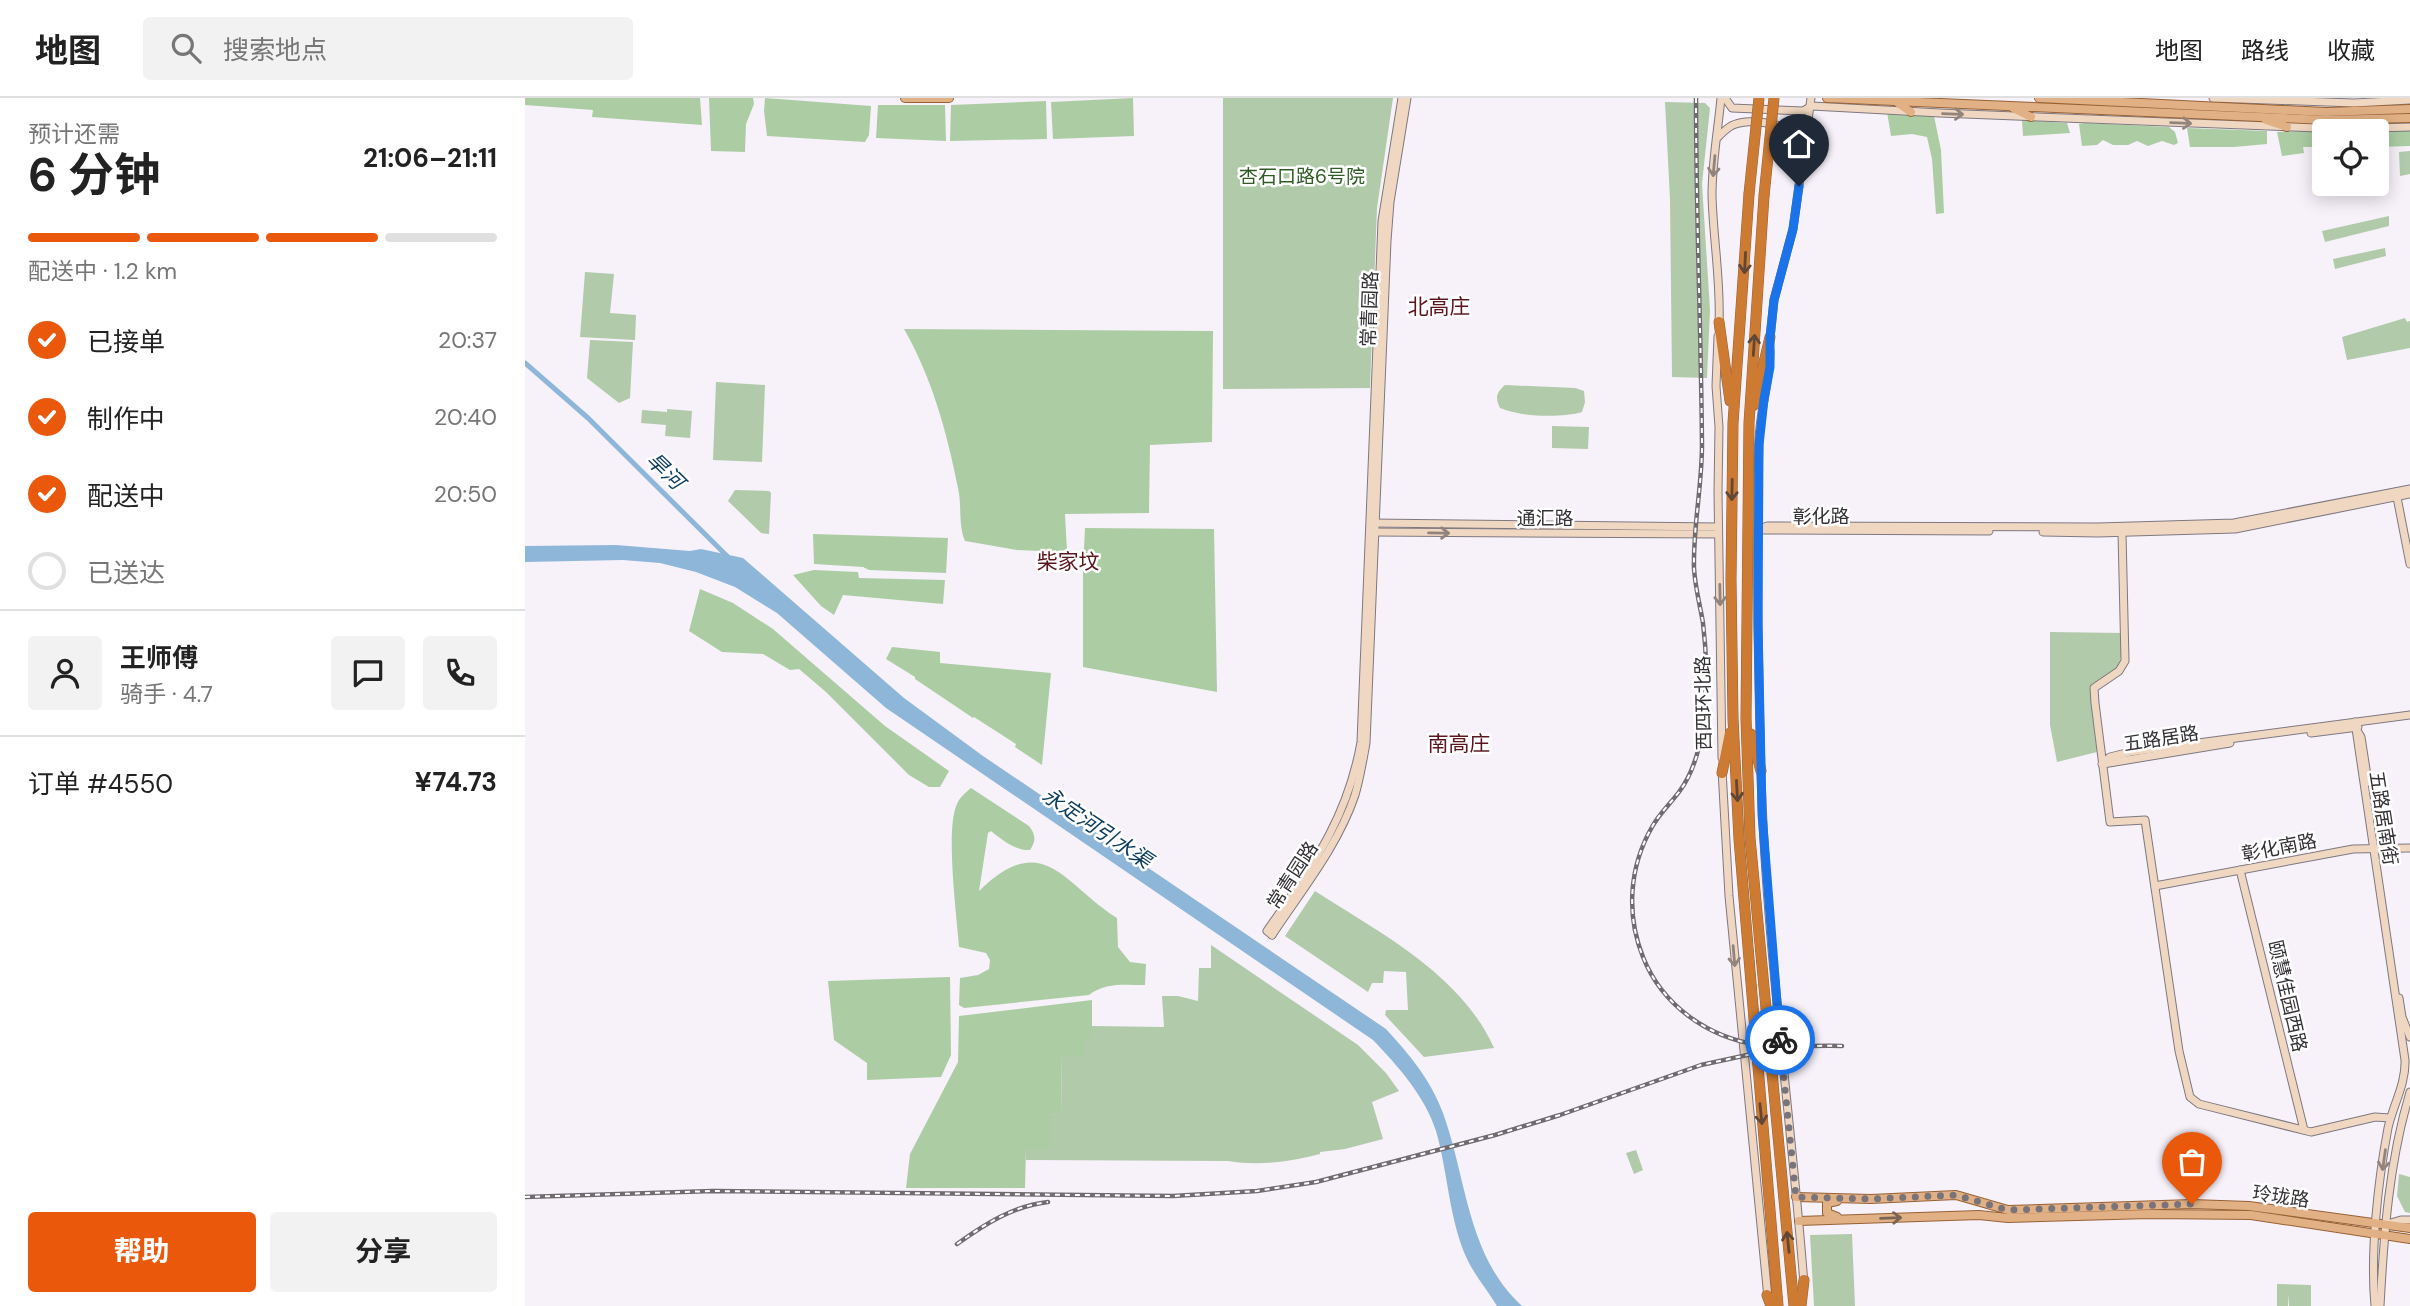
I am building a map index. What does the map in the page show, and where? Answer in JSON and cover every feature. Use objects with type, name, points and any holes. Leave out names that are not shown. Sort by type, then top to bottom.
[{"type":"highway","name":"西四环北路","points":[[1759,98],[1749,194],[1733,423],[1733,719],[1739,839],[1778,1306]]},
{"type":"highway","points":[[1774,98],[1764,196],[1749,423],[1746,718],[1750,838],[1794,1306]]},
{"type":"highway","points":[[1719,322],[1733,423]]},
{"type":"highway","points":[[1749,423],[1770,337]]},
{"type":"highway","points":[[1746,718],[1761,771]]},
{"type":"highway","points":[[1722,773],[1733,719]]},
{"type":"highway","points":[[1803,1306],[1804,1280]]},
{"type":"main road","points":[[905,98],[949,98]]},
{"type":"main road","points":[[1827,98],[2338,120],[2410,118]]},
{"type":"main road","points":[[2039,98],[2326,112],[2410,109]]},
{"type":"main road","points":[[1896,102],[1911,112]]},
{"type":"main road","points":[[2010,106],[2031,117]]},
{"type":"main road","points":[[2257,117],[2287,127]]},
{"type":"main road","name":"玲珑路","points":[[1796,1197],[1871,1199],[1956,1195],[2008,1210],[2192,1204],[2249,1206],[2410,1228]]},
{"type":"main road","points":[[1851,1220],[1831,1216],[1827,1213],[1827,1203],[1871,1199]]},
{"type":"main road","name":"玲珑路","points":[[1799,1221],[1979,1215],[2008,1218],[2198,1213],[2251,1215],[2410,1241]]},
{"type":"street","name":"常青园路","points":[[1374,527],[1362,730],[1357,764],[1336,824],[1267,931],[1272,935],[1331,843],[1354,797],[1367,731],[1387,241],[1404,98]]},
{"type":"street","points":[[1723,98],[1732,108],[1803,111],[1812,102]]},
{"type":"street","name":"西四环北路","points":[[1723,98],[1713,162],[1712,195],[1719,295],[1716,386],[1719,427],[1722,773],[1729,896],[1769,1302]]},
{"type":"street","points":[[2213,98],[2354,103],[2410,100]]},
{"type":"street","points":[[1812,102],[1911,112],[2343,129],[2410,127]]},
{"type":"street","points":[[1804,1280],[1768,897],[1761,771],[1759,438],[1770,367],[1774,300],[1793,229],[1812,102]]},
{"type":"street","points":[[1718,137],[1731,126],[1764,123],[1795,132],[1804,144]]},
{"type":"street","name":"彰化路","points":[[1759,530],[2122,533],[2235,529],[2410,489]]},
{"type":"street","points":[[2396,494],[2410,564]]},
{"type":"street","name":"彰化路","points":[[1759,530],[1767,526],[2098,527],[2221,524],[2259,520],[2396,494],[2410,494]]},
{"type":"street","name":"通汇路","points":[[1374,527],[1718,531]]},
{"type":"street","points":[[2122,533],[2125,661],[2119,671],[2094,688],[2102,764],[2110,822],[2145,820],[2179,1051],[2190,1097],[2199,1104],[2311,1132],[2375,1117],[2390,1118]]},
{"type":"street","name":"五路居路","points":[[2102,764],[2410,718]]},
{"type":"street","name":"五路居南街","points":[[2355,725],[2361,737],[2406,1031]]},
{"type":"street","name":"五路居南街","points":[[2355,725],[2406,1031],[2406,1072],[2390,1118],[2381,1225]]},
{"type":"street","name":"彰化南路","points":[[2155,886],[2353,849],[2410,848]]},
{"type":"street","name":"颐慧佳园西路","points":[[2240,870],[2304,1130]]},
{"type":"street","points":[[2377,1306],[2381,1225],[2399,1129],[2410,1092]]},
{"type":"street","name":"玲珑路","points":[[2381,1225],[2410,1220]]},
{"type":"green space","points":[[525,98],[700,98],[702,125],[592,117],[593,110],[525,105]]},
{"type":"green space","points":[[709,98],[753,98],[754,104],[746,124],[745,152],[711,151]]},
{"type":"green space","points":[[765,98],[871,106],[869,135],[865,142],[767,136]]},
{"type":"green space","points":[[1133,98],[1134,136],[1053,139],[1051,102]]},
{"type":"green space","name":"杏石口路6号院","points":[[1223,98],[1393,98],[1377,208],[1370,388],[1223,389]]},
{"type":"green space","points":[[1046,101],[1047,139],[950,141],[951,105]]},
{"type":"green space","points":[[1665,102],[1705,103],[1710,108],[1702,184],[1710,310],[1707,378],[1672,377],[1670,199]]},
{"type":"green space","points":[[878,105],[945,105],[946,141],[876,138]]},
{"type":"green space","points":[[1887,112],[1893,112],[1895,115],[1934,116],[1941,150],[1944,213],[1936,214],[1932,159],[1927,137],[1912,134],[1891,136]]},
{"type":"green space","points":[[2022,120],[2067,123],[2070,133],[2023,136]]},
{"type":"green space","points":[[2079,124],[2169,127],[2175,132],[2178,143],[2174,145],[2162,141],[2148,146],[2137,141],[2128,145],[2113,145],[2103,140],[2097,145],[2082,146]]},
{"type":"green space","points":[[2410,127],[2410,146],[2389,147],[2389,128]]},
{"type":"green space","points":[[2187,128],[2267,131],[2267,144],[2190,147]]},
{"type":"green space","points":[[2312,131],[2312,147],[2303,147],[2304,153],[2282,156],[2277,132]]},
{"type":"green space","points":[[2410,151],[2410,174],[2400,176],[2399,152]]},
{"type":"green space","points":[[2389,216],[2389,226],[2325,242],[2322,231]]},
{"type":"green space","points":[[2385,248],[2386,256],[2335,269],[2333,259]]},
{"type":"green space","points":[[585,272],[614,274],[610,313],[636,315],[635,340],[580,337]]},
{"type":"green space","points":[[2405,318],[2407,322],[2410,321],[2410,348],[2347,360],[2342,337]]},
{"type":"green space","points":[[904,329],[1213,331],[1212,442],[1150,445],[1149,513],[1065,514],[1067,552],[1017,550],[965,541],[949,446],[923,367]]},
{"type":"green space","points":[[590,340],[633,342],[630,398],[619,403],[587,378]]},
{"type":"green space","points":[[716,382],[765,385],[762,462],[713,460]]},
{"type":"green space","points":[[1505,385],[1575,388],[1584,391],[1585,402],[1582,412],[1574,414],[1541,416],[1508,411],[1500,408],[1497,401],[1497,395]]},
{"type":"green space","points":[[667,409],[692,411],[690,438],[665,436],[666,425],[641,423],[642,410],[667,412]]},
{"type":"green space","points":[[1552,426],[1589,427],[1588,449],[1552,448]]},
{"type":"green space","points":[[735,490],[771,493],[769,534],[761,533],[728,501]]},
{"type":"green space","points":[[1085,528],[1214,529],[1217,692],[1083,667]]},
{"type":"green space","points":[[813,534],[948,538],[946,573],[869,570],[863,567],[814,564]]},
{"type":"green space","points":[[814,570],[858,572],[859,578],[945,580],[943,604],[843,595],[834,615],[821,606],[793,575]]},
{"type":"green space","points":[[700,589],[733,603],[773,629],[885,726],[949,771],[940,787],[929,787],[909,775],[826,692],[799,669],[790,670],[763,654],[722,652],[689,631]]},
{"type":"green space","points":[[2050,632],[2121,633],[2118,665],[2092,685],[2097,752],[2057,762],[2050,725]]},
{"type":"green space","points":[[892,647],[940,652],[940,663],[1051,673],[1042,765],[1015,747],[1016,744],[886,659]]},
{"type":"green space","points":[[971,788],[1029,826],[1034,838],[1030,850],[1025,850],[1009,844],[991,831],[988,833],[979,891],[1001,873],[1020,864],[1037,863],[1052,868],[1117,918],[1118,947],[1130,962],[1146,964],[1145,985],[1109,986],[1089,995],[964,1008],[959,1005],[960,978],[978,975],[989,969],[990,960],[986,953],[959,947],[952,833],[957,804]]},
{"type":"green space","points":[[1315,891],[1391,940],[1440,977],[1461,998],[1494,1048],[1424,1057],[1385,1015],[1386,1010],[1408,1010],[1406,972],[1384,971],[1383,983],[1372,983],[1368,992],[1285,936]]},
{"type":"green space","points":[[1211,945],[1358,1045],[1386,1073],[1399,1091],[1372,1102],[1383,1139],[1297,1159],[1263,1163],[1026,1160],[1026,1149],[1051,1149],[1051,1115],[1061,1113],[1062,1054],[1084,1039],[1092,1039],[1092,1026],[1164,1027],[1162,996],[1178,996],[1198,1001],[1199,968],[1211,968]]},
{"type":"green space","points":[[950,977],[951,1055],[941,1077],[867,1080],[867,1063],[834,1040],[828,981]]},
{"type":"green space","points":[[1092,1000],[1092,1039],[1084,1039],[1085,1056],[1062,1055],[1061,1114],[1051,1115],[1051,1150],[1026,1149],[1025,1188],[906,1188],[910,1154],[958,1062],[959,1016]]},
{"type":"green space","points":[[1636,1150],[1643,1170],[1634,1174],[1626,1153]]},
{"type":"green space","points":[[2399,1174],[2410,1177],[2410,1213],[2405,1212],[2397,1196]]},
{"type":"green space","points":[[1852,1234],[1855,1306],[1814,1306],[1810,1235]]},
{"type":"green space","points":[[2277,1284],[2311,1285],[2311,1306],[2289,1306],[2288,1294],[2288,1306],[2277,1306]]},
{"type":"water","points":[[616,545],[690,551],[701,549],[743,558],[904,698],[983,756],[1386,1029],[1419,1068],[1438,1101],[1479,1240],[1504,1286],[1522,1306],[1497,1306],[1471,1267],[1457,1230],[1440,1147],[1431,1118],[1409,1082],[1373,1040],[886,708],[777,613],[735,587],[696,572],[660,563],[623,560],[525,562],[525,546]]},
{"type":"waterway","name":"旱河","points":[[525,363],[588,418],[730,559]]},
{"type":"railway","points":[[1696,98],[1702,445],[1694,568],[1703,623],[1706,686],[1700,742],[1692,768],[1679,792],[1655,822],[1639,858],[1633,891],[1634,925],[1643,957],[1662,990],[1674,1004],[1704,1026],[1721,1035],[1758,1045],[1842,1046]]},
{"type":"railway","points":[[525,1197],[713,1191],[1173,1196],[1257,1191],[1316,1182],[1495,1135],[1701,1065],[1792,1049]]},
{"type":"railway","points":[[957,1244],[1000,1217],[1023,1207],[1048,1202]]},
{"type":"way so far","points":[[1780,1040],[1796,1197],[1871,1199],[1956,1195],[2008,1210],[2192,1204]]},
{"type":"district","name":"北高庄","points":[[1439,307]]},
{"type":"district","name":"柴家坟","points":[[1068,562]]},
{"type":"district","name":"南高庄","points":[[1459,744]]},
{"type":"route","points":[[1780,1040],[1762,814],[1758,624],[1759,445],[1770,367],[1774,300],[1793,229],[1799,186]]},
{"type":"water label","name":"永定河引水渠","points":[[1097,828]]}]
